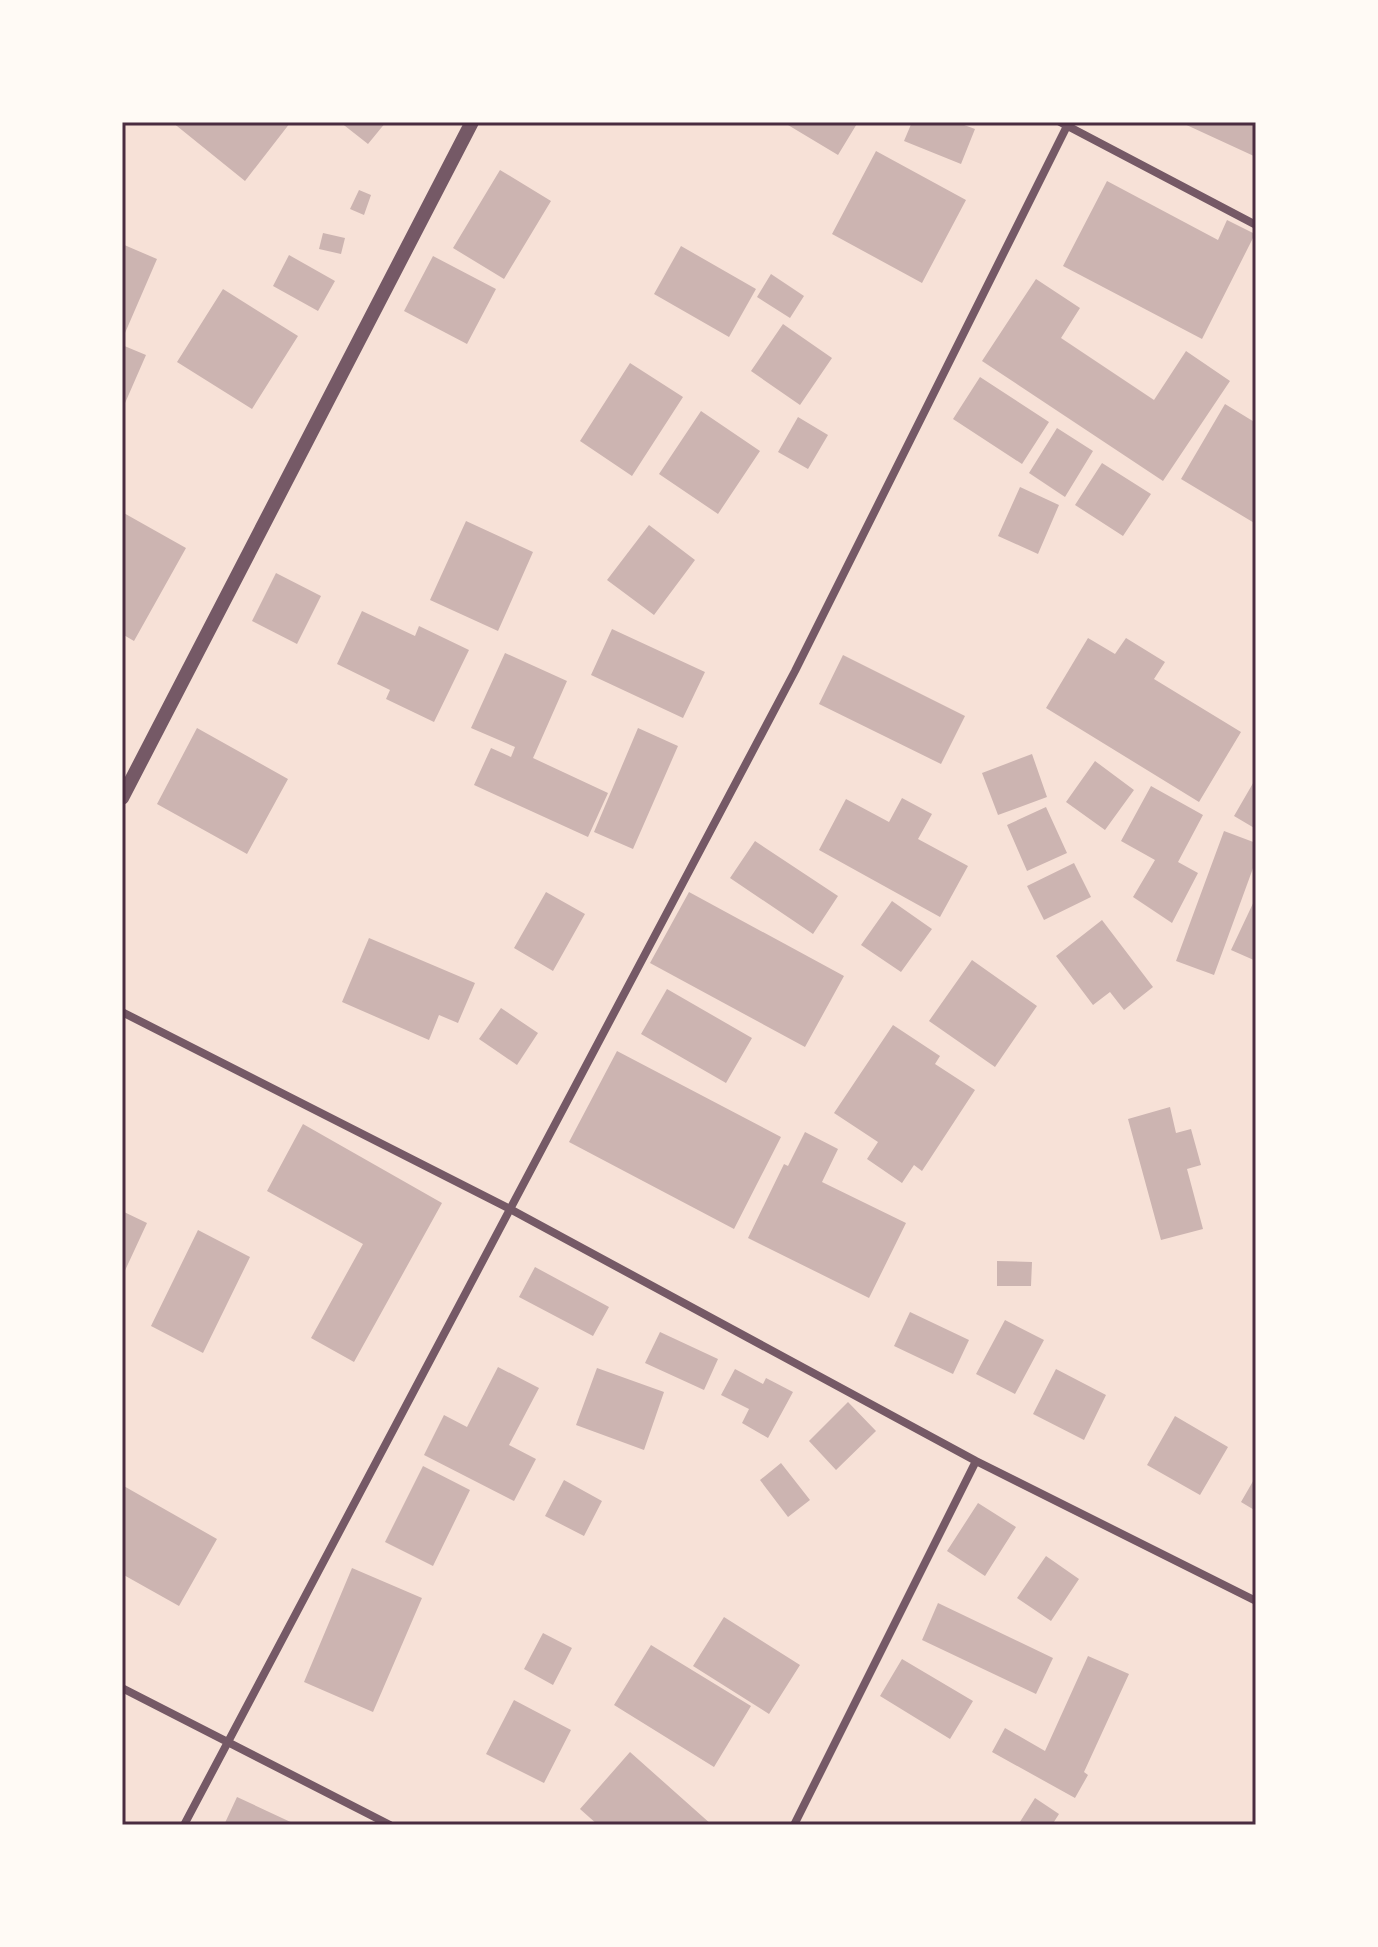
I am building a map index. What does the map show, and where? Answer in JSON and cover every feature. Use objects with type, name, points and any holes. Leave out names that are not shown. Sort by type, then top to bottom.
[{"type":"street","points":[[122,798],[472,122]]},
{"type":"street","points":[[184,1825],[795,671],[1066,123],[1256,225]]},
{"type":"street","points":[[122,1012],[510,1209],[976,1461],[1256,1601]]},
{"type":"street","points":[[794,1825],[976,1461]]},
{"type":"street","points":[[122,1688],[390,1825]]},
{"type":"building","points":[[172,122],[289,122],[290,123],[245,181]]},
{"type":"building","points":[[340,122],[386,122],[368,144]]},
{"type":"building","points":[[783,122],[858,122],[838,155]]},
{"type":"building","points":[[912,122],[956,122],[975,129],[961,164],[904,141]]},
{"type":"building","points":[[1180,122],[1256,122],[1256,157]]},
{"type":"building","points":[[876,151],[966,200],[922,283],[832,234]]},
{"type":"building","points":[[500,170],[551,201],[504,279],[453,248]]},
{"type":"building","points":[[1107,181],[1218,240],[1227,220],[1255,234],[1202,339],[1063,266]]},
{"type":"building","points":[[359,190],[371,195],[364,215],[350,209]]},
{"type":"building","points":[[323,233],[345,238],[341,254],[319,249]]},
{"type":"building","points":[[122,244],[157,259],[125,333],[122,332]]},
{"type":"building","points":[[681,246],[756,289],[729,337],[654,294]]},
{"type":"building","points":[[289,255],[335,281],[318,311],[273,286]]},
{"type":"building","points":[[433,256],[496,289],[467,344],[404,311]]},
{"type":"building","points":[[771,274],[804,296],[790,318],[757,297]]},
{"type":"building","points":[[1036,279],[1080,308],[1061,338],[1154,400],[1186,351],[1230,381],[1163,481],[982,361]]},
{"type":"building","points":[[223,289],[298,336],[252,409],[177,362]]},
{"type":"building","points":[[783,324],[832,358],[800,405],[751,371]]},
{"type":"building","points":[[122,345],[146,355],[122,410]]},
{"type":"building","points":[[630,363],[683,397],[632,476],[580,441]]},
{"type":"building","points":[[980,377],[1049,422],[1022,464],[953,419]]},
{"type":"building","points":[[1225,404],[1256,423],[1256,524],[1181,479]]},
{"type":"building","points":[[701,411],[760,451],[718,514],[659,474]]},
{"type":"building","points":[[798,417],[828,435],[808,469],[778,452]]},
{"type":"building","points":[[1057,428],[1093,451],[1065,497],[1029,473]]},
{"type":"building","points":[[1102,463],[1151,494],[1123,536],[1075,505]]},
{"type":"building","points":[[1020,487],[1059,505],[1038,554],[998,536]]},
{"type":"building","points":[[122,512],[186,548],[134,641],[122,634]]},
{"type":"building","points":[[466,521],[533,552],[498,631],[430,600]]},
{"type":"building","points":[[649,525],[695,560],[654,615],[607,580]]},
{"type":"building","points":[[276,573],[321,596],[297,644],[252,621]]},
{"type":"building","points":[[362,611],[415,636],[419,626],[469,650],[434,722],[386,699],[390,690],[337,664]]},
{"type":"building","points":[[612,629],[705,672],[683,718],[591,675]]},
{"type":"building","points":[[1088,638],[1115,654],[1126,638],[1165,662],[1154,679],[1241,732],[1199,802],[1046,708]]},
{"type":"building","points":[[505,653],[567,681],[533,758],[608,793],[588,837],[474,785],[491,748],[511,757],[515,747],[471,728]]},
{"type":"building","points":[[843,655],[965,716],[941,764],[819,704]]},
{"type":"building","points":[[197,728],[288,779],[247,854],[157,804]]},
{"type":"building","points":[[638,728],[678,746],[633,849],[594,832]]},
{"type":"building","points":[[1032,754],[1047,797],[998,815],[982,773]]},
{"type":"building","points":[[1095,761],[1134,790],[1105,830],[1066,802]]},
{"type":"building","points":[[1256,778],[1256,829],[1234,816]]},
{"type":"building","points":[[1151,786],[1203,815],[1178,862],[1198,873],[1172,923],[1133,897],[1155,860],[1121,841]]},
{"type":"building","points":[[902,798],[932,814],[918,839],[968,866],[940,917],[819,850],[846,799],[889,822]]},
{"type":"building","points":[[1046,807],[1067,853],[1027,871],[1007,825]]},
{"type":"building","points":[[1224,831],[1256,843],[1256,860],[1214,975],[1176,961]]},
{"type":"building","points":[[755,841],[838,896],[813,934],[730,878]]},
{"type":"building","points":[[1074,863],[1091,897],[1044,920],[1027,886]]},
{"type":"building","points":[[546,892],[585,914],[553,971],[514,948]]},
{"type":"building","points":[[689,892],[844,976],[805,1047],[650,963]]},
{"type":"building","points":[[1256,897],[1256,961],[1231,950]]},
{"type":"building","points":[[892,901],[932,929],[901,972],[861,945]]},
{"type":"building","points":[[1102,920],[1153,987],[1124,1010],[1110,992],[1093,1005],[1056,956]]},
{"type":"building","points":[[369,938],[475,983],[458,1023],[439,1015],[429,1040],[342,1002]]},
{"type":"building","points":[[972,960],[1037,1006],[995,1067],[929,1021]]},
{"type":"building","points":[[667,989],[752,1038],[726,1083],[641,1034]]},
{"type":"building","points":[[501,1008],[538,1033],[517,1065],[479,1039]]},
{"type":"building","points":[[893,1025],[940,1056],[935,1064],[975,1090],[922,1171],[914,1165],[902,1183],[867,1159],[878,1142],[834,1113]]},
{"type":"building","points":[[617,1051],[781,1137],[734,1229],[569,1142]]},
{"type":"building","points":[[1170,1107],[1176,1133],[1191,1129],[1201,1165],[1187,1169],[1203,1229],[1161,1240],[1128,1119]]},
{"type":"building","points":[[303,1124],[442,1203],[354,1362],[311,1338],[363,1244],[267,1191]]},
{"type":"building","points":[[805,1132],[838,1149],[822,1182],[906,1223],[869,1298],[748,1238],[784,1164],[788,1166]]},
{"type":"building","points":[[122,1211],[147,1223],[122,1277]]},
{"type":"building","points":[[198,1230],[250,1257],[203,1353],[151,1326]]},
{"type":"building","points":[[997,1261],[1032,1262],[1031,1286],[997,1286]]},
{"type":"building","points":[[535,1267],[609,1307],[593,1336],[519,1297]]},
{"type":"building","points":[[910,1312],[969,1340],[953,1374],[894,1346]]},
{"type":"building","points":[[1005,1320],[1044,1340],[1015,1394],[976,1374]]},
{"type":"building","points":[[660,1332],[718,1359],[704,1390],[645,1363]]},
{"type":"building","points":[[498,1367],[539,1388],[509,1445],[536,1459],[514,1501],[424,1455],[444,1415],[467,1427]]},
{"type":"building","points":[[597,1368],[664,1392],[644,1450],[576,1425]]},
{"type":"building","points":[[735,1369],[763,1384],[766,1378],[793,1392],[768,1438],[742,1423],[749,1409],[721,1395]]},
{"type":"building","points":[[1056,1369],[1106,1395],[1084,1440],[1033,1414]]},
{"type":"building","points":[[848,1402],[876,1431],[836,1470],[809,1441]]},
{"type":"building","points":[[1175,1416],[1228,1447],[1200,1495],[1147,1465]]},
{"type":"building","points":[[781,1463],[810,1500],[788,1517],[760,1480]]},
{"type":"building","points":[[423,1466],[470,1490],[433,1566],[385,1542]]},
{"type":"building","points":[[1256,1476],[1256,1511],[1241,1502]]},
{"type":"building","points":[[564,1480],[602,1501],[584,1536],[545,1516]]},
{"type":"building","points":[[122,1485],[217,1539],[179,1606],[122,1574]]},
{"type":"building","points":[[978,1503],[1016,1527],[985,1576],[947,1551]]},
{"type":"building","points":[[1046,1556],[1079,1579],[1051,1621],[1017,1598]]},
{"type":"building","points":[[352,1568],[422,1598],[373,1712],[304,1682]]},
{"type":"building","points":[[938,1603],[1053,1658],[1036,1694],[922,1640]]},
{"type":"building","points":[[724,1617],[800,1665],[769,1714],[693,1666]]},
{"type":"building","points":[[543,1633],[572,1648],[553,1685],[524,1669]]},
{"type":"building","points":[[651,1645],[751,1706],[714,1767],[614,1705]]},
{"type":"building","points":[[1088,1656],[1129,1674],[1084,1772],[1088,1775],[1075,1798],[992,1752],[1005,1728],[1045,1751]]},
{"type":"building","points":[[902,1659],[973,1701],[950,1739],[880,1696]]},
{"type":"building","points":[[514,1700],[571,1730],[544,1783],[486,1754]]},
{"type":"building","points":[[630,1752],[712,1825],[598,1825],[580,1809]]},
{"type":"building","points":[[237,1797],[297,1825],[224,1825]]},
{"type":"building","points":[[1035,1798],[1059,1814],[1052,1825],[1018,1825]]}]
